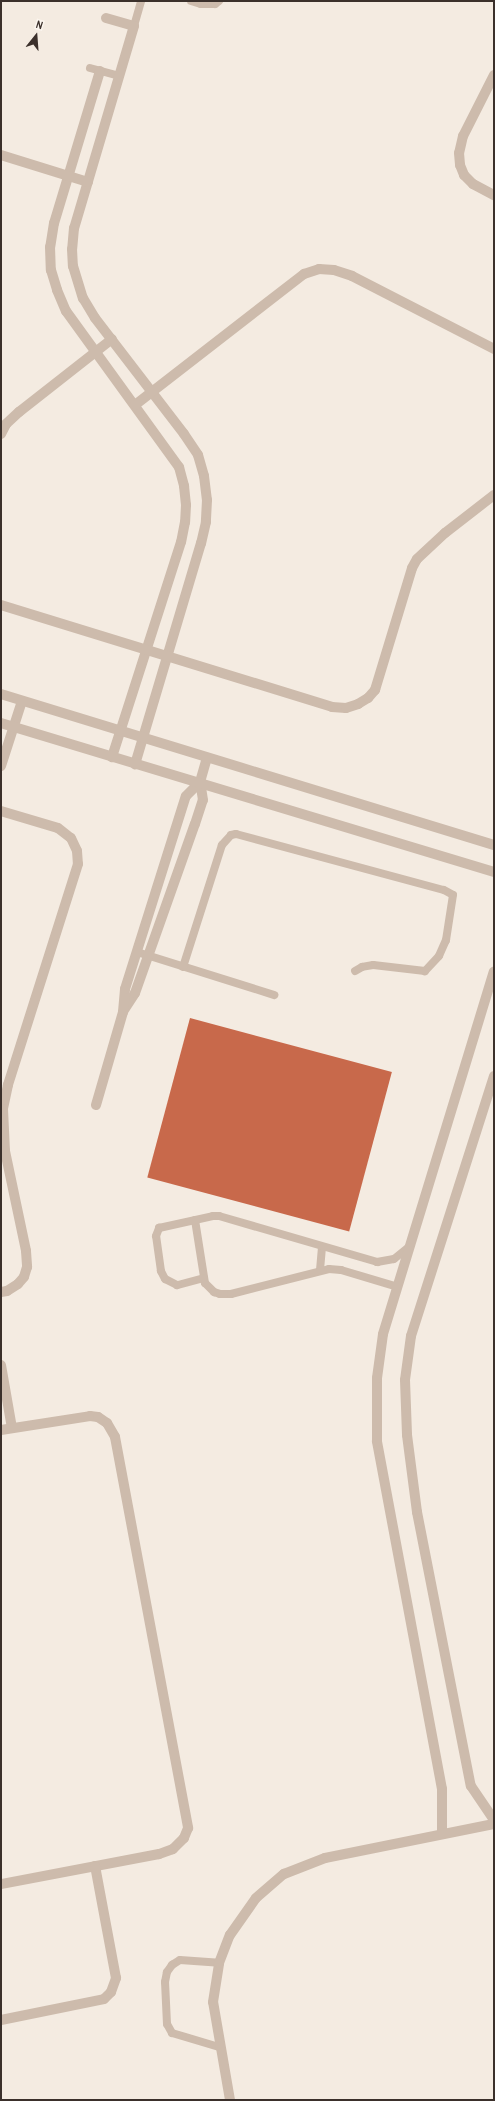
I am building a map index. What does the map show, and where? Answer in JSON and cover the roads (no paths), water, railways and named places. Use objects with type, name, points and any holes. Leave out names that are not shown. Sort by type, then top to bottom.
[{"type":"street","points":[[106,18],[134,26],[74,228],[72,249],[73,266],[83,298],[198,455],[204,476],[207,500],[206,522],[201,543],[135,764]]},
{"type":"street","points":[[95,69],[68,176],[54,223],[50,247],[51,270],[57,290],[66,311],[179,467],[184,486],[186,505],[185,522],[181,542],[112,757]]},
{"type":"street","points":[[494,75],[463,136],[458,152],[460,165],[464,175],[473,184],[494,194]]},
{"type":"street","points":[[1,155],[88,182]]},
{"type":"street","points":[[135,405],[304,274],[319,269],[334,270],[352,276],[494,349]]},
{"type":"street","points":[[1,434],[6,424],[19,412],[112,339]]},
{"type":"street","points":[[1,605],[332,707],[346,708],[358,704],[368,698],[375,690],[412,568],[417,559],[445,533],[494,495]]},
{"type":"street","points":[[1,694],[494,845]]},
{"type":"street","points":[[1,766],[22,701]]},
{"type":"street","points":[[1,723],[494,872]]},
{"type":"street","points":[[123,1012],[134,993],[148,956],[203,800],[200,782],[207,758]]},
{"type":"street","points":[[96,1105],[123,1012],[125,989],[186,796],[200,782]]},
{"type":"street","points":[[1,811],[58,828],[71,838],[77,851],[78,864],[8,1085],[3,1109],[5,1151],[26,1251],[27,1267],[24,1277],[18,1284],[7,1291],[1,1292]]},
{"type":"street","points":[[442,1834],[442,1789],[377,1441],[378,1370],[383,1334],[492,988],[494,972]]},
{"type":"street","points":[[494,1076],[411,1336],[405,1380],[407,1435],[417,1512],[471,1786],[494,1820]]},
{"type":"street","points":[[1,1364],[12,1428]]},
{"type":"street","points":[[1,1430],[79,1417],[98,1418],[107,1423],[115,1437],[188,1828],[184,1838],[173,1848],[159,1854],[1,1884]]},
{"type":"street","points":[[230,2100],[219,2047],[213,2002],[220,1963],[230,1935],[252,1904],[284,1874],[325,1858],[494,1824]]},
{"type":"street","points":[[1,2020],[104,1999],[111,1992],[116,1978],[95,1866]]},
{"type":"lane","points":[[134,26],[141,1]]},
{"type":"lane","points":[[191,1],[201,4],[215,4],[219,1]]},
{"type":"lane","points":[[95,69],[119,76]]},
{"type":"lane","points":[[183,967],[222,845],[231,835],[236,834],[431,887],[453,895],[446,940],[439,956],[425,971],[373,965],[362,967],[356,971]]},
{"type":"lane","points":[[137,952],[274,995]]},
{"type":"lane","points":[[204,1278],[177,1285],[165,1279],[161,1272],[156,1236],[157,1232],[162,1227],[219,1216],[322,1248],[377,1262],[394,1259],[410,1246]]},
{"type":"lane","points":[[195,1220],[204,1278],[208,1287],[214,1292],[231,1294],[320,1270],[341,1270],[398,1287]]},
{"type":"lane","points":[[320,1270],[322,1248]]},
{"type":"lane","points":[[219,2047],[172,2033],[167,2024],[165,1982],[167,1972],[172,1965],[180,1960],[220,1963]]}]
